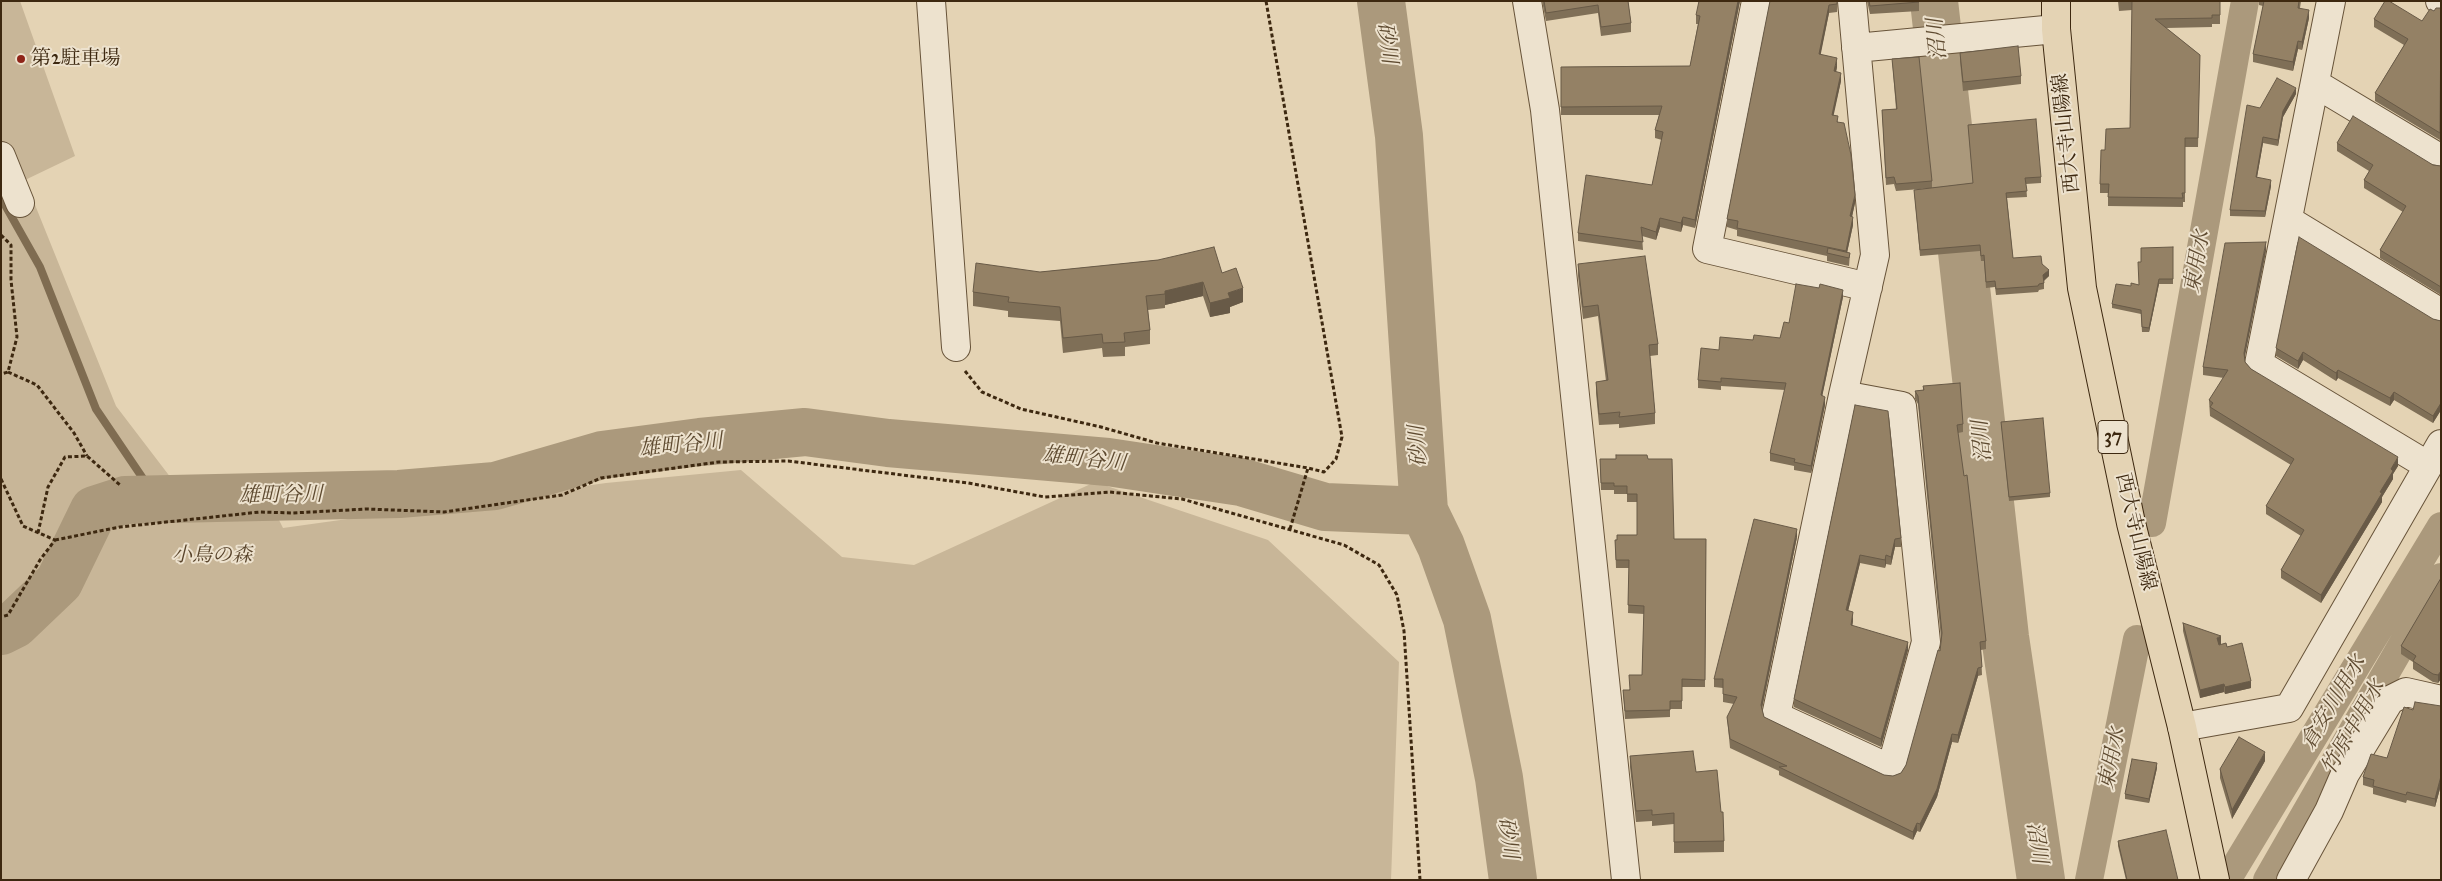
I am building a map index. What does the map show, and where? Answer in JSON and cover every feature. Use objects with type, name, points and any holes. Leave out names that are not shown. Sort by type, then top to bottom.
[{"type":"main road","name":"西大寺山陽線","points":[[2056,1],[2056,29],[2082,288],[2131,523],[2182,727],[2213,873]]},
{"type":"street","points":[[931,1],[956,347]]},
{"type":"street","points":[[1527,1],[1546,119],[1626,880]]},
{"type":"street","points":[[1756,1],[1708,249],[1868,288]]},
{"type":"street","points":[[1843,395],[1902,406],[1926,642],[1891,769],[1776,716],[1843,395],[1875,255],[1852,1]]},
{"type":"street","points":[[2182,727],[2289,708],[2434,454],[2259,364],[2331,1]]},
{"type":"street","points":[[1856,48],[2056,29]]},
{"type":"street","points":[[2316,84],[2441,159]]},
{"type":"street","points":[[1,156],[20,203]]},
{"type":"street","points":[[2288,220],[2441,313]]},
{"type":"street","points":[[2291,880],[2329,811],[2345,774],[2390,700],[2406,692],[2441,700]]},
{"type":"path","points":[[956,347],[959,364],[982,392],[1021,409],[1101,427],[1157,443],[1324,472],[1336,459],[1342,438],[1266,1]]},
{"type":"path","points":[[1,235],[11,245],[11,280],[17,337],[8,372]]},
{"type":"path","points":[[1,374],[8,372],[37,385],[74,433],[87,456],[120,485]]},
{"type":"path","points":[[38,533],[48,487],[65,457],[87,456]]},
{"type":"path","points":[[1,479],[23,526],[55,540],[120,528],[260,512],[293,513],[366,509],[444,512],[562,495],[601,478],[719,462],[788,461],[968,483],[1045,497],[1110,492],[1182,500],[1290,529],[1344,545],[1379,565],[1397,595],[1404,631],[1420,880]]},
{"type":"path","points":[[1290,529],[1308,468]]},
{"type":"path","points":[[1,617],[8,614],[40,560],[55,540]]},
{"type":"green space","name":"小鳥の森","points":[[1,1],[20,1],[75,156],[25,180],[116,406],[171,478],[258,478],[283,528],[606,483],[741,470],[842,557],[914,565],[1095,482],[1268,540],[1399,662],[1391,880],[1,880]]},
{"type":"building","points":[[1544,1],[1628,1],[1631,23],[1601,27],[1598,5],[1546,13]]},
{"type":"building","points":[[1699,1],[1738,1],[1695,220],[1683,217],[1681,223],[1660,218],[1656,232],[1641,227],[1643,242],[1578,233],[1586,175],[1652,185],[1663,132],[1655,130],[1662,106],[1561,107],[1561,67],[1690,66],[1700,16],[1696,15]]},
{"type":"building","points":[[1770,1],[1837,1],[1837,4],[1829,5],[1819,54],[1837,58],[1834,71],[1841,73],[1832,115],[1838,116],[1837,122],[1844,123],[1851,155],[1855,195],[1850,216],[1853,217],[1846,251],[1737,228],[1738,221],[1727,219]]},
{"type":"building","points":[[1869,1],[1919,1],[1919,2],[1870,6]]},
{"type":"building","points":[[2132,1],[2220,1],[2220,15],[2212,15],[2212,18],[2155,19],[2200,55],[2198,138],[2185,138],[2185,193],[2182,193],[2183,198],[2108,197],[2109,184],[2100,184],[2101,150],[2105,150],[2106,129],[2130,128]]},
{"type":"building","points":[[2264,1],[2299,1],[2298,8],[2309,10],[2302,42],[2298,41],[2293,62],[2253,54]]},
{"type":"building","points":[[2385,1],[2389,1],[2422,21],[2430,9],[2434,11],[2436,8],[2441,8],[2440,133],[2375,93],[2408,39],[2374,19]]},
{"type":"building","points":[[2018,46],[2021,76],[1963,82],[1960,53]]},
{"type":"building","points":[[1919,57],[1932,181],[1896,184],[1894,177],[1886,178],[1882,110],[1897,109],[1892,59]]},
{"type":"building","points":[[2277,78],[2296,88],[2283,111],[2278,140],[2263,137],[2256,177],[2271,180],[2265,211],[2230,210],[2247,105],[2260,108]]},
{"type":"building","points":[[2353,116],[2433,165],[2441,166],[2441,287],[2380,250],[2406,206],[2364,180],[2373,165],[2337,143]]},
{"type":"building","points":[[2036,119],[2041,177],[2025,178],[2027,191],[2006,193],[2013,258],[2041,256],[2042,264],[2049,270],[2043,275],[2044,283],[2038,286],[1996,289],[1995,281],[1986,282],[1984,255],[1981,256],[1980,245],[1920,250],[1914,190],[1973,183],[1968,125]]},
{"type":"building","points":[[2299,237],[2433,319],[2441,321],[2441,403],[2433,416],[2394,392],[2390,398],[2338,370],[2336,373],[2303,352],[2298,361],[2276,348]]},
{"type":"building","points":[[2266,242],[2244,353],[2245,362],[2251,369],[2398,457],[2391,469],[2393,471],[2380,492],[2382,493],[2321,595],[2281,570],[2304,530],[2266,506],[2294,459],[2210,407],[2213,403],[2209,400],[2228,370],[2203,367],[2225,243]]},
{"type":"building","points":[[1214,247],[1222,273],[1236,268],[1243,288],[1228,293],[1230,298],[1210,303],[1203,282],[1165,291],[1165,294],[1146,296],[1150,330],[1124,333],[1125,342],[1103,343],[1102,334],[1063,338],[1060,307],[1008,302],[1009,297],[973,292],[976,263],[1040,272],[1158,260]]},
{"type":"building","points":[[2173,247],[2173,279],[2159,279],[2149,328],[2142,327],[2141,310],[2112,304],[2116,284],[2131,286],[2131,283],[2139,285],[2138,262],[2141,262],[2141,248]]},
{"type":"building","points":[[1828,248],[1850,253],[1849,258],[1827,253]]},
{"type":"building","points":[[1645,256],[1658,344],[1649,345],[1655,413],[1619,417],[1620,412],[1599,414],[1596,382],[1608,380],[1598,305],[1583,307],[1578,264]]},
{"type":"building","points":[[1796,284],[1819,288],[1820,284],[1843,290],[1821,395],[1825,397],[1811,466],[1794,462],[1795,459],[1770,453],[1786,383],[1721,378],[1721,382],[1698,380],[1701,348],[1719,350],[1720,337],[1753,340],[1754,335],[1780,338],[1784,322],[1789,323]]},
{"type":"building","points":[[1960,383],[1963,424],[1957,425],[1964,476],[1967,475],[1986,641],[1980,642],[1982,667],[1978,668],[1958,735],[1952,734],[1937,789],[1920,824],[1917,823],[1913,832],[1779,767],[1787,766],[1730,739],[1727,717],[1737,697],[1723,694],[1723,679],[1714,679],[1754,519],[1797,529],[1761,705],[1764,717],[1884,775],[1893,776],[1901,773],[1906,765],[1938,650],[1940,651],[1942,633],[1918,396],[1915,391],[1924,390],[1923,386]]},
{"type":"building","points":[[1855,405],[1888,411],[1901,538],[1895,539],[1891,557],[1886,555],[1885,560],[1860,555],[1846,610],[1853,612],[1851,625],[1908,642],[1881,739],[1794,699]]},
{"type":"building","points":[[2043,418],[2050,493],[2009,497],[2001,422]]},
{"type":"building","points":[[1616,455],[1647,455],[1648,459],[1672,459],[1674,539],[1706,539],[1705,680],[1682,679],[1682,701],[1670,701],[1670,710],[1625,711],[1623,690],[1630,690],[1629,675],[1642,675],[1644,606],[1628,605],[1629,560],[1616,560],[1615,540],[1617,540],[1617,535],[1637,535],[1637,494],[1627,494],[1627,486],[1601,483],[1600,459],[1616,459]]},
{"type":"building","points":[[2441,578],[2441,671],[2438,675],[2433,674],[2413,661],[2416,656],[2401,646]]},
{"type":"building","points":[[2183,623],[2221,636],[2217,638],[2219,645],[2226,643],[2227,647],[2242,643],[2251,681],[2225,687],[2224,684],[2200,690]]},
{"type":"building","points":[[2415,702],[2441,706],[2441,776],[2435,799],[2407,792],[2406,795],[2373,786],[2374,780],[2363,777],[2371,754],[2387,758],[2404,707],[2413,710]]},
{"type":"building","points":[[2239,737],[2265,752],[2232,810],[2220,769]]},
{"type":"building","points":[[1693,751],[1696,772],[1717,770],[1721,812],[1723,812],[1724,841],[1674,842],[1674,813],[1652,815],[1652,810],[1636,811],[1630,756]]},
{"type":"building","points":[[2132,759],[2157,763],[2149,799],[2125,794]]},
{"type":"building","points":[[2166,830],[2178,880],[2127,880],[2118,841]]},
{"type":"waterway","name":"砂川","points":[[1381,1],[1399,136],[1424,511],[1441,546],[1467,619],[1499,778],[1513,880]]},
{"type":"waterway","name":"沼川","points":[[1934,1],[2005,637],[2041,880]]},
{"type":"waterway","name":"東用水","points":[[2152,523],[2245,1]]},
{"type":"waterway","points":[[1,198],[40,267],[96,409],[144,480],[165,499]]},
{"type":"waterway","name":"雄町谷川","points":[[1,631],[15,624],[59,582],[94,510],[125,500],[399,494],[495,486],[602,455],[700,442],[805,432],[888,443],[1108,462],[1241,482],[1325,507],[1424,511]]},
{"type":"waterway","name":"倉安川用水","points":[[2227,880],[2441,526]]},
{"type":"waterway","name":"竹原中用水","points":[[2267,880],[2441,577]]},
{"type":"waterway","name":"東用水","points":[[2089,880],[2137,639]]},
{"type":"place","name":"第2駐車場","points":[[21,59]]}]
